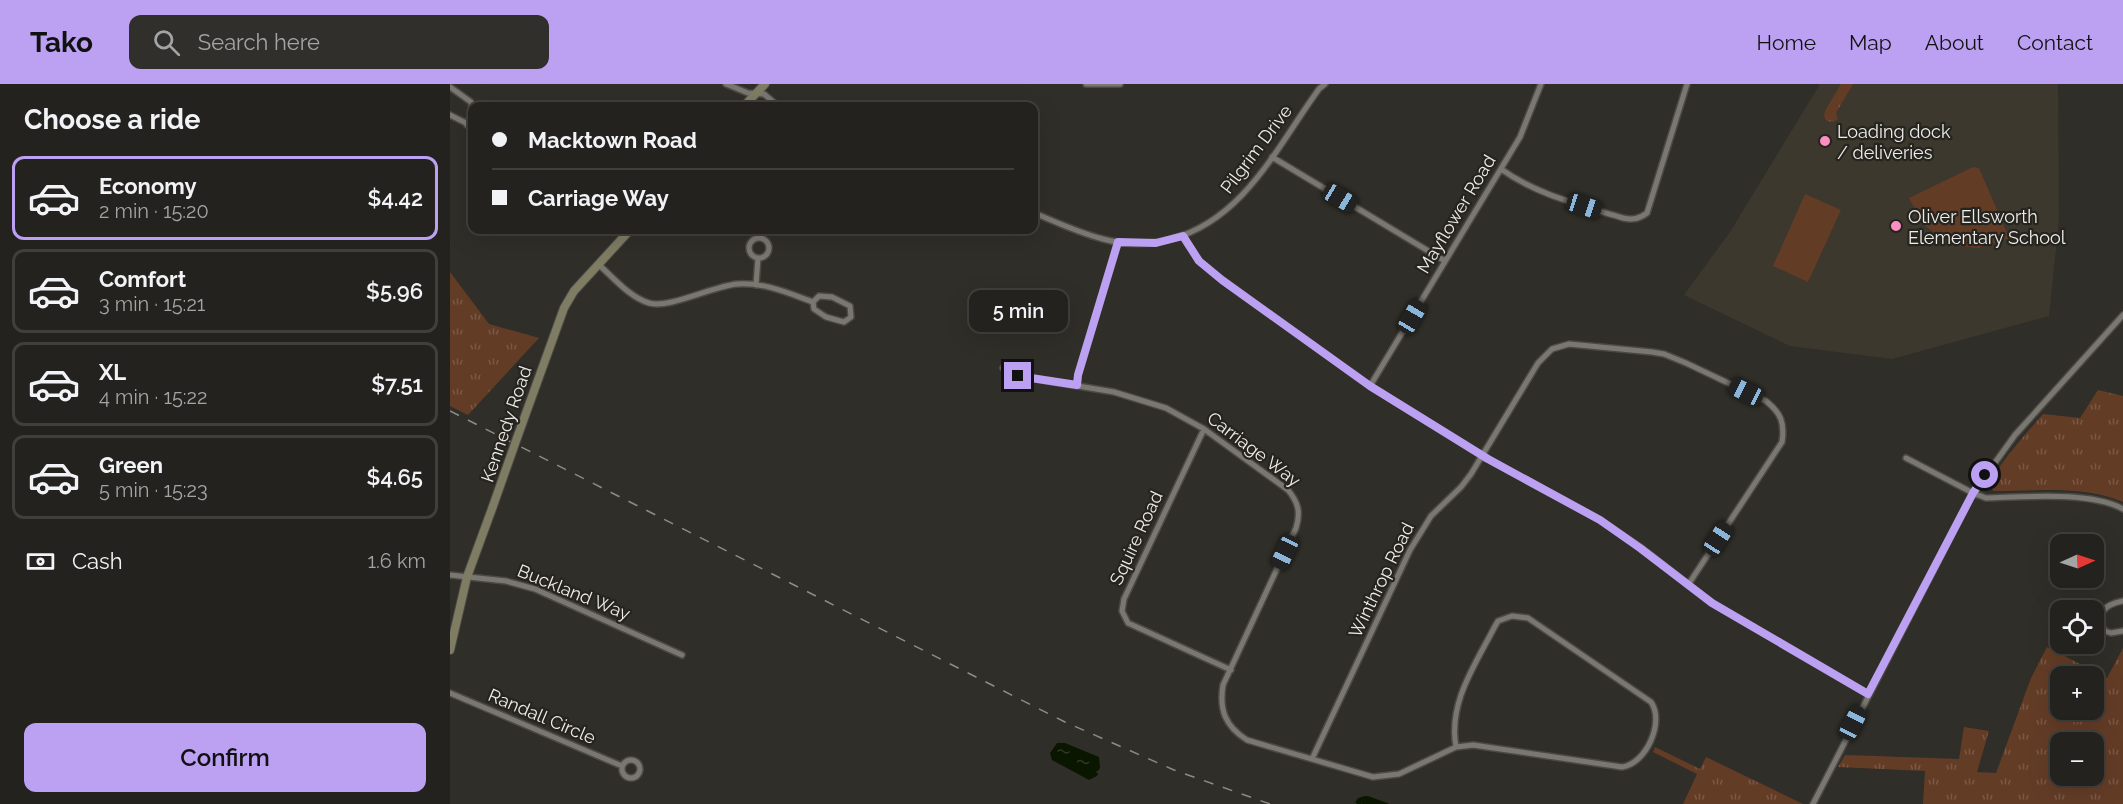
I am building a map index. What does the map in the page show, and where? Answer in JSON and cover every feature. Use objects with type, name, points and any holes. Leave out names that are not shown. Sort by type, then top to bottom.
[{"type":"street","points":[[726,84],[748,93],[764,94],[773,102]]},
{"type":"street","points":[[748,102],[765,84]]},
{"type":"street","points":[[1086,84],[1120,84]]},
{"type":"street","name":"Pilgrim Drive","points":[[1038,215],[1102,239],[1118,242],[1156,243],[1183,236],[1205,226],[1230,209],[1272,157],[1293,124],[1325,84]]},
{"type":"street","name":"Mayflower Road","points":[[1370,386],[1520,137],[1541,84]]},
{"type":"street","points":[[1501,169],[1531,188],[1544,193],[1623,218],[1632,220],[1642,217],[1647,213],[1687,84]]},
{"type":"street","points":[[450,87],[470,102]]},
{"type":"street","points":[[450,115],[468,124]]},
{"type":"street","points":[[1272,157],[1444,261]]},
{"type":"street","name":"Kennedy Road","points":[[450,650],[467,577],[564,308],[574,291],[626,234]]},
{"type":"street","points":[[1183,236],[1199,261],[1222,280],[1370,386],[1482,455],[1623,534],[1712,603],[1738,620],[1868,694]]},
{"type":"street","points":[[1077,385],[1118,242]]},
{"type":"street","points":[[756,285],[758,258]]},
{"type":"street","points":[[598,264],[633,294],[651,304],[670,303],[723,286],[739,284],[781,290],[813,302]]},
{"type":"street","points":[[819,296],[838,300],[850,306],[851,317],[844,322],[826,317],[814,309],[813,302],[819,296]]},
{"type":"street","points":[[1813,804],[1973,493],[2015,435],[2123,315]]},
{"type":"street","name":"Winthrop Road","points":[[1312,759],[1410,550],[1428,521],[1461,487],[1538,363],[1546,353],[1561,346],[1578,345],[1664,354],[1766,401],[1777,410],[1784,431],[1782,442],[1688,585]]},
{"type":"street","name":"Carriage Way","points":[[1003,368],[1018,376],[1114,392],[1157,405],[1189,419],[1288,490],[1296,499],[1299,518],[1296,528],[1223,686],[1222,707],[1227,723],[1247,740],[1373,777],[1399,774],[1456,747],[1473,746],[1622,767],[1639,760],[1643,754],[1656,727],[1657,712],[1646,697],[1528,618],[1512,616],[1498,621],[1457,702],[1454,721],[1456,747]]},
{"type":"street","name":"Squire Road","points":[[1204,429],[1121,607],[1128,623],[1231,670]]},
{"type":"street","points":[[1906,458],[1986,498],[2043,497],[2101,501],[2123,509]]},
{"type":"street","name":"Buckland Way","points":[[450,575],[506,581],[535,589],[682,655]]},
{"type":"street","points":[[2123,602],[2105,607],[2100,619],[2105,631],[2111,633],[2123,631]]},
{"type":"street","name":"Randall Circle","points":[[450,693],[622,766]]},
{"type":"shaded area","name":"Oliver Ellsworth Elementary School","points":[[1820,84],[2058,84],[2059,220],[2049,316],[1892,359],[1790,346],[1684,295],[1730,232]]},
{"type":"green space","points":[[1841,84],[1853,84],[1836,113],[1838,119],[1833,122],[1827,121],[1824,116],[1825,111]]},
{"type":"green space","points":[[1973,167],[1979,168],[2009,238],[1978,248],[1950,245],[1923,224],[1909,198]]},
{"type":"green space","points":[[1805,194],[1841,210],[1808,282],[1773,266]]},
{"type":"green space","points":[[450,272],[489,324],[539,338],[468,415],[450,406]]},
{"type":"green space","points":[[2098,390],[2123,396],[2123,502],[2093,493],[2076,491],[1994,491],[1990,488],[2003,462],[2043,414],[2080,418]]},
{"type":"green space","points":[[2047,647],[2050,649],[2050,654],[2061,654],[2084,666],[2050,666],[2050,720],[2104,720],[2104,676],[2107,678],[2123,648],[2123,804],[1923,804],[1925,771],[1838,767],[1845,755],[1959,759],[1964,727],[1989,731],[1977,772],[1996,773],[2031,678]]},
{"type":"green space","points":[[1655,747],[1700,769],[1706,757],[1803,804],[1683,804],[1697,774],[1653,752]]},
{"type":"water","points":[[1057,743],[1065,743],[1099,757],[1100,767],[1097,776],[1089,780],[1052,760],[1050,753]]},
{"type":"water","points":[[1365,796],[1390,804],[1354,804],[1358,798]]},
{"type":"railway","points":[[450,411],[1065,722],[1174,770],[1270,804]]},
{"type":"place","name":"Loading dock / deliveries","points":[[1825,141]]},
{"type":"place","name":"Oliver Ellsworth Elementary School","points":[[1896,226]]},
{"type":"route","points":[[1018,376],[1077,385],[1118,242],[1156,243],[1183,236],[1199,261],[1222,280],[1370,386],[1488,459],[1623,534],[1712,603],[1738,620],[1868,694],[1973,493],[1985,475]]}]
